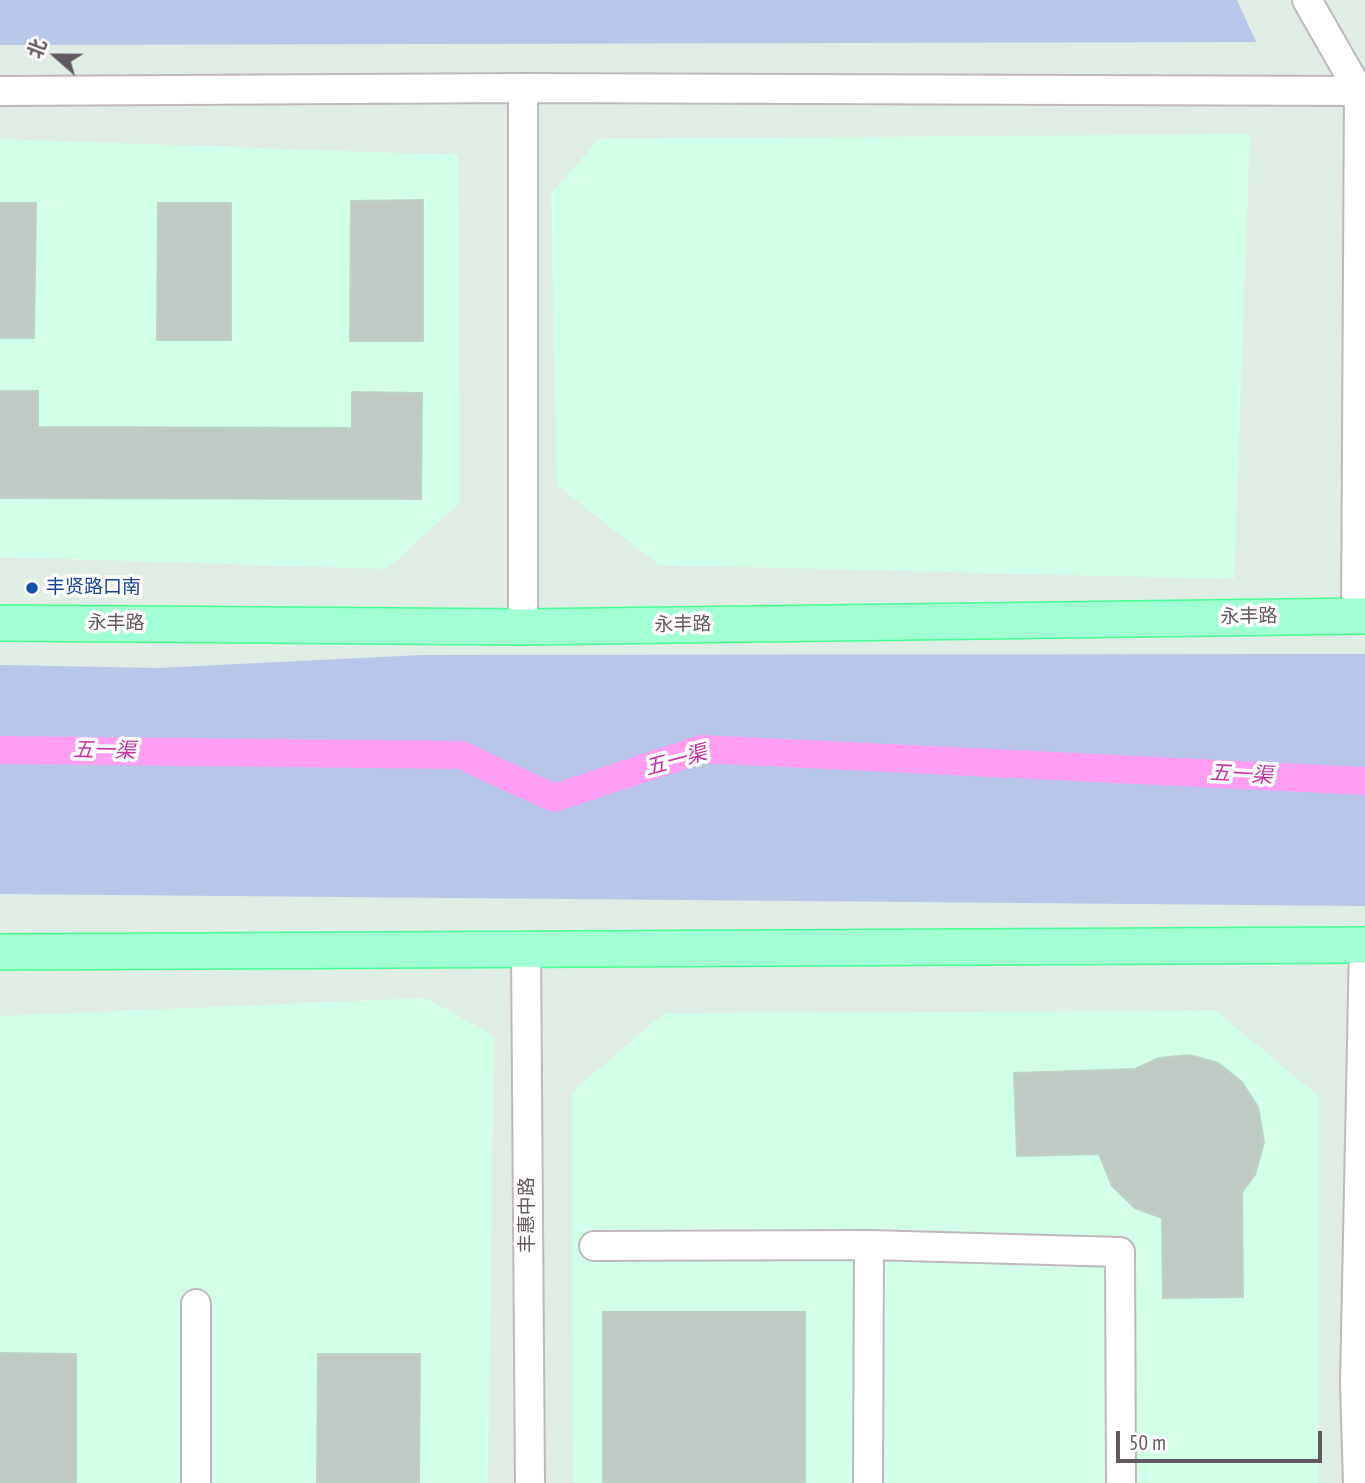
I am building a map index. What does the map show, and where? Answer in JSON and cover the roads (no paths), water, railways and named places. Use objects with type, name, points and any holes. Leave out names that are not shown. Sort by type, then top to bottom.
[{"type":"main road","name":"永丰路","points":[[0,623],[523,627],[1360,616]]},
{"type":"main road","points":[[0,952],[1365,944]]},
{"type":"street","points":[[1307,0],[1362,91],[1360,616]]},
{"type":"street","points":[[0,92],[523,88],[1362,91]]},
{"type":"street","points":[[523,88],[523,627]]},
{"type":"street","points":[[1357,1483],[1365,944]]},
{"type":"street","name":"丰惠中路","points":[[526,948],[530,1483]]},
{"type":"street","points":[[868,1483],[869,1245]]},
{"type":"street","points":[[594,1246],[869,1245],[1120,1252],[1121,1483]]},
{"type":"street","points":[[196,1304],[196,1483]]},
{"type":"waterway","name":"五一渠","points":[[0,750],[461,755],[554,798],[702,749],[1365,781]]},
{"type":"place","name":"丰贤路口南","points":[[32,588]]}]
